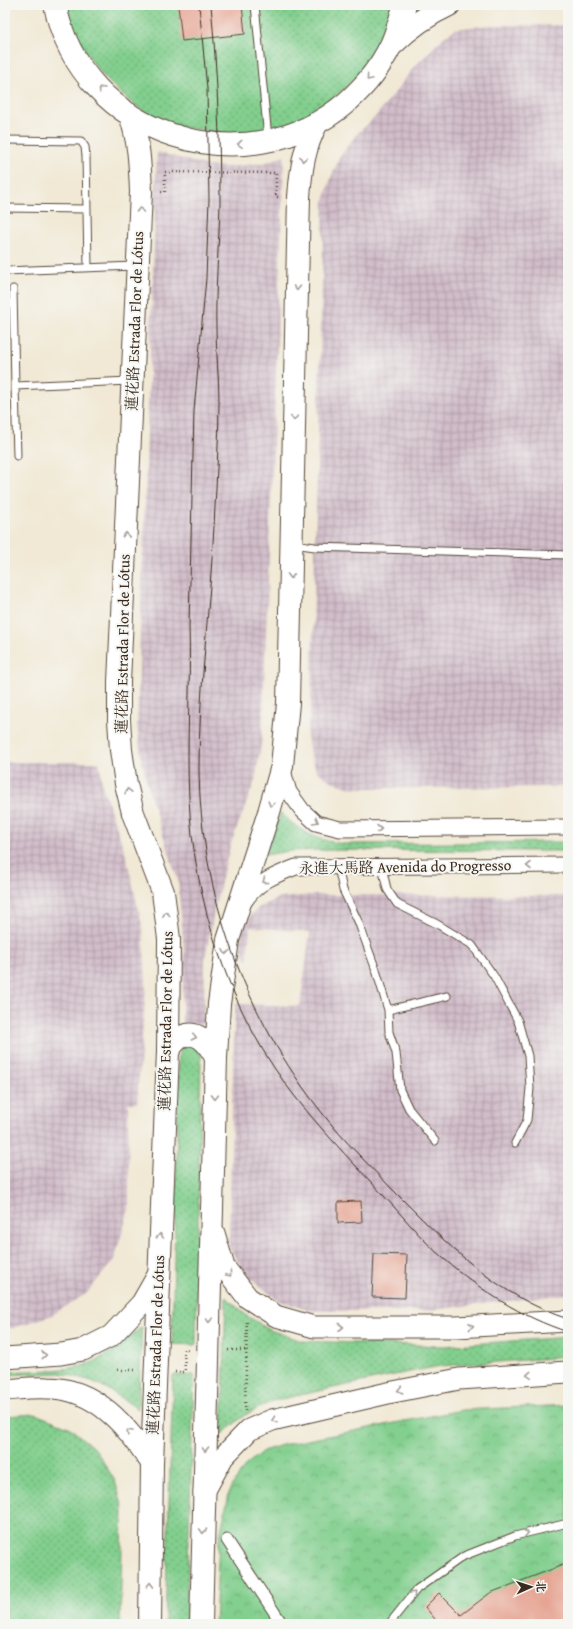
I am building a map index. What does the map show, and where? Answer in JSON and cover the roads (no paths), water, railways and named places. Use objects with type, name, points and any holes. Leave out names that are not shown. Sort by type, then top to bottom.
[{"type":"main road","points":[[38,5],[44,9],[62,31],[84,71],[101,90],[130,115],[159,130],[190,141],[223,145],[255,144],[287,136],[317,123],[347,102],[367,81],[391,45],[405,5]]},
{"type":"main road","points":[[55,5],[62,31]]},
{"type":"main road","points":[[391,45],[416,23],[431,13],[449,5]]},
{"type":"main road","name":"蓮花路 Estrada Flor de Lótus","points":[[130,115],[139,144],[140,192],[119,674],[119,720],[121,750],[133,813],[163,892],[169,939],[168,1051],[158,1275],[152,1464],[150,1624]]},
{"type":"main road","points":[[201,1624],[216,1058],[219,1004],[227,945],[235,914],[269,812],[282,766],[288,703],[299,191],[304,152],[309,137],[317,123]]},
{"type":"main road","points":[[168,1051],[178,1039],[187,1035],[194,1036],[203,1039],[209,1044],[216,1058]]},
{"type":"main road","points":[[212,1224],[224,1267],[248,1298],[276,1316],[314,1327],[456,1327],[568,1321]]},
{"type":"main road","points":[[5,1358],[61,1354],[83,1350],[111,1336],[142,1303],[158,1275]]},
{"type":"main road","points":[[204,1492],[223,1457],[249,1430],[272,1420],[388,1392],[459,1379],[568,1372]]},
{"type":"main road","points":[[5,1390],[48,1388],[65,1389],[78,1393],[103,1406],[138,1443],[152,1464]]},
{"type":"street","points":[[282,766],[289,792],[302,810],[316,823],[340,829],[568,827]]},
{"type":"street","name":"永進大馬路 Avenida do Progresso","points":[[235,914],[250,892],[272,876],[296,867],[568,865]]},
{"type":"street","points":[[227,1540],[282,1624]]},
{"type":"lane","points":[[255,5],[268,140]]},
{"type":"lane","points":[[5,140],[81,141],[85,147],[88,267]]},
{"type":"lane","points":[[5,208],[87,209]]},
{"type":"lane","points":[[5,271],[137,266]]},
{"type":"lane","points":[[13,289],[17,456]]},
{"type":"lane","points":[[15,386],[132,381]]},
{"type":"lane","points":[[291,544],[315,547],[568,555]]},
{"type":"lane","points":[[338,867],[342,890],[358,921],[376,970],[388,1010],[389,1032],[396,1053],[400,1090],[409,1109],[434,1141]]},
{"type":"lane","points":[[382,867],[387,889],[397,904],[437,924],[472,945],[494,976],[518,1021],[528,1056],[530,1088],[527,1120],[515,1143]]},
{"type":"lane","points":[[388,1010],[447,996]]},
{"type":"lane","points":[[389,1624],[417,1589],[464,1556],[515,1536],[568,1523]]},
{"type":"tram line","points":[[199,5],[207,89],[209,199],[206,278],[194,411],[189,626],[188,756],[192,836],[206,911],[230,983],[245,1018],[263,1051],[284,1082],[319,1126],[435,1251],[457,1270],[486,1292],[534,1319],[568,1332]]},
{"type":"tram line","points":[[211,5],[216,79],[220,203],[216,312],[219,417],[212,556],[199,738],[199,768],[201,815],[208,861],[218,907],[232,952],[250,995],[271,1037],[295,1076],[331,1124],[412,1210],[452,1248],[495,1282],[542,1309],[568,1319]]}]
